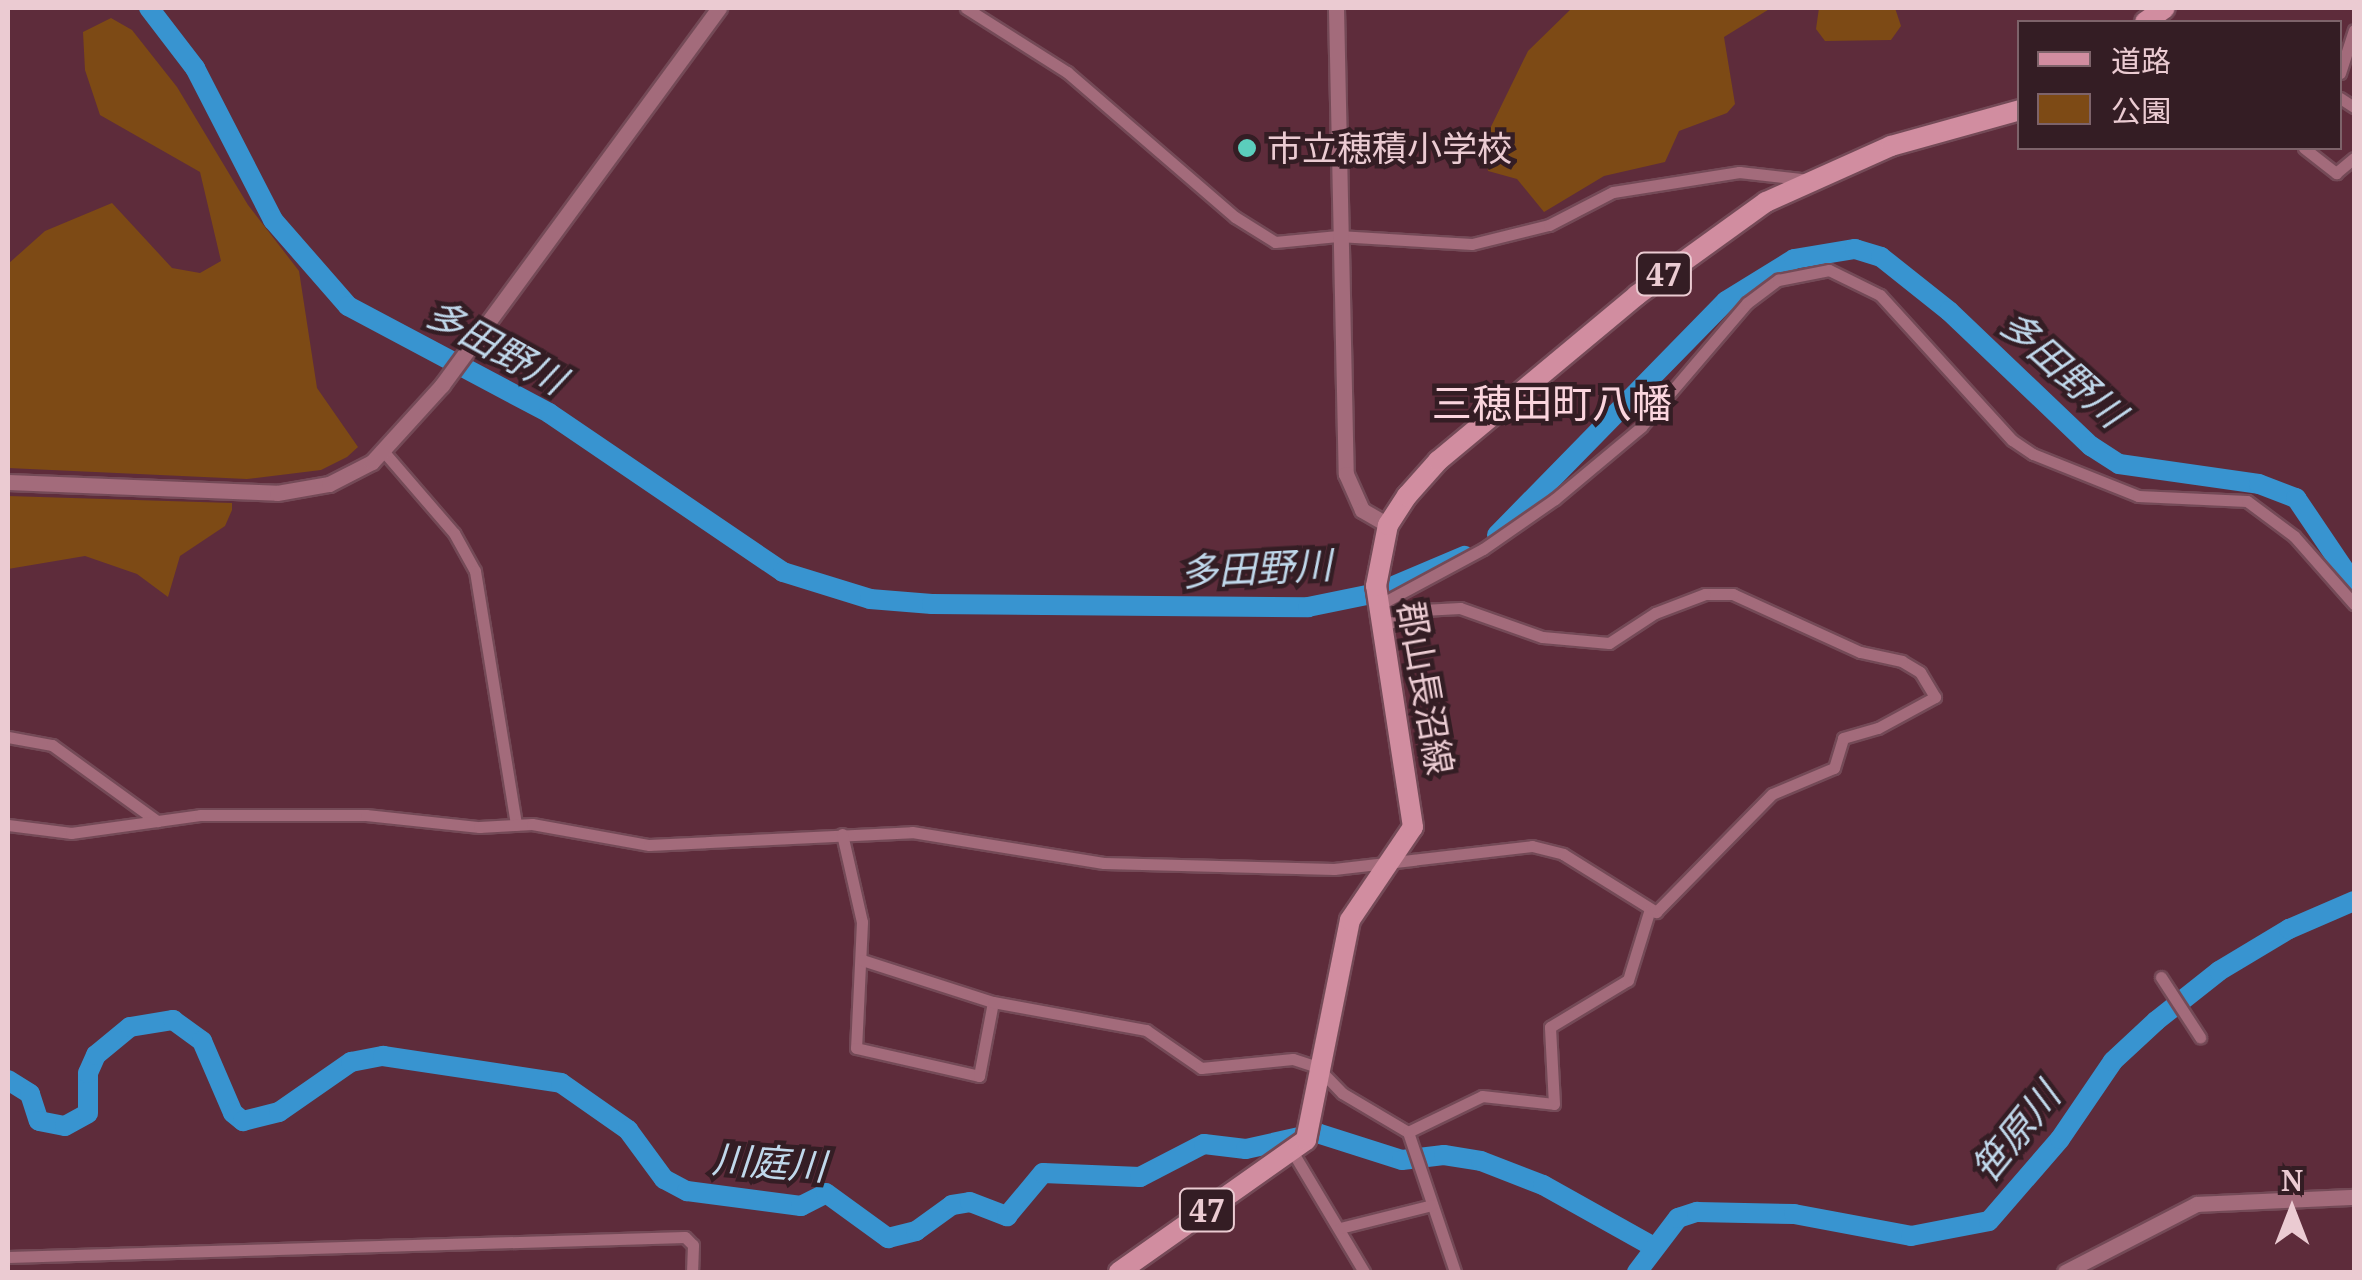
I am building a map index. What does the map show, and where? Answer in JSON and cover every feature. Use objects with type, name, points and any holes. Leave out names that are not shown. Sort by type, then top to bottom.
[{"type":"main road","name":"47","points":[[1385,535],[1438,461],[1710,238],[1810,180],[1891,146],[2017,111]]},
{"type":"main road","name":"郡山長沼線","points":[[1119,1272],[1306,1140],[1350,920],[1392,863],[1413,826],[1378,616],[1385,535]]},
{"type":"street","points":[[8,482],[294,492],[348,476],[384,452],[442,384],[719,8]]},
{"type":"street","points":[[966,8],[1067,72],[1254,231],[1284,244],[1338,236],[1472,244],[1549,225],[1612,192],[1739,172],[1810,180]]},
{"type":"street","points":[[1336,8],[1338,236],[1349,492],[1385,535]]},
{"type":"street","points":[[2342,68],[2354,30]]},
{"type":"street","points":[[2307,150],[2336,173],[2342,174],[2354,158]]},
{"type":"street","points":[[1378,616],[1556,498],[1641,427],[1747,302],[1778,280],[1829,270],[1880,295],[2012,440],[2033,454],[2138,496],[2247,500],[2294,536],[2354,604]]},
{"type":"street","points":[[384,452],[454,533],[475,571],[516,825]]},
{"type":"street","points":[[8,824],[72,833],[157,821],[286,813],[516,825],[650,845],[842,834],[938,834],[1104,862],[1334,869],[1548,848],[1649,912],[1662,910],[1700,862],[1732,839],[1772,794],[1834,768],[1843,738],[1934,697],[1920,672],[1732,594],[1704,594],[1655,613],[1609,644],[1542,637],[1460,608],[1378,616]]},
{"type":"street","points":[[8,737],[52,745],[157,821]]},
{"type":"street","points":[[842,834],[862,922],[856,1048],[979,1076],[993,1002]]},
{"type":"street","points":[[1410,1138],[1482,1096],[1554,1104],[1550,1027],[1628,980],[1649,912]]},
{"type":"street","points":[[862,960],[993,1002],[1146,1030],[1200,1068],[1293,1059],[1322,1073],[1342,1093],[1410,1138],[1455,1272]]},
{"type":"street","points":[[2160,977],[2200,1038]]},
{"type":"street","points":[[1293,1149],[1364,1272]]},
{"type":"street","points":[[2066,1272],[2197,1204],[2327,1194],[2354,1198]]},
{"type":"street","points":[[1340,1228],[1432,1205]]},
{"type":"street","points":[[8,1257],[686,1237],[693,1245],[692,1272]]},
{"type":"green space","points":[[1572,8],[1771,8],[1724,37],[1735,104],[1727,113],[1679,131],[1665,162],[1604,176],[1544,212],[1517,179],[1488,171],[1484,141],[1528,51]]},
{"type":"green space","points":[[1819,8],[1895,8],[1901,26],[1891,40],[1825,41],[1816,29]]},
{"type":"green space","points":[[111,18],[132,30],[177,87],[248,205],[299,271],[317,388],[358,447],[347,457],[321,470],[247,479],[8,468],[8,264],[45,231],[112,203],[172,268],[200,273],[221,261],[200,172],[100,115],[85,70],[83,32]]},
{"type":"green space","points":[[8,496],[232,503],[232,510],[225,526],[180,556],[168,597],[137,574],[85,556],[8,569]]},
{"type":"waterway","name":"多田野川","points":[[149,8],[195,68],[273,220],[348,306],[549,413],[783,572],[870,599],[932,604],[1308,607],[1377,593],[1464,556]]},
{"type":"waterway","name":"多田野川","points":[[1497,535],[1726,301],[1794,259],[1855,249],[1881,257],[1949,311],[2091,446],[2119,464],[2259,484],[2296,498],[2354,584]]},
{"type":"waterway","name":"笹原川","points":[[1637,1272],[1678,1218],[1697,1212],[1794,1214],[1911,1236],[1989,1221],[2060,1139],[2113,1061],[2156,1021],[2219,971],[2289,929],[2354,901]]},
{"type":"waterway","name":"川庭川","points":[[8,1080],[30,1094],[39,1121],[65,1126],[88,1113],[88,1073],[96,1055],[130,1027],[173,1020],[202,1041],[233,1113],[243,1121],[279,1112],[351,1062],[383,1056],[561,1083],[628,1130],[664,1179],[687,1191],[801,1206],[826,1193],[888,1238],[916,1231],[952,1205],[970,1202],[1007,1216],[1043,1173],[1140,1177],[1204,1144],[1246,1149],[1317,1133],[1402,1160],[1444,1155],[1481,1161],[1543,1185],[1654,1247]]},
{"type":"place","name":"市立穂積小学校","points":[[1247,148]]},
{"type":"district","name":"三穂田町八幡","points":[[1552,403]]}]
